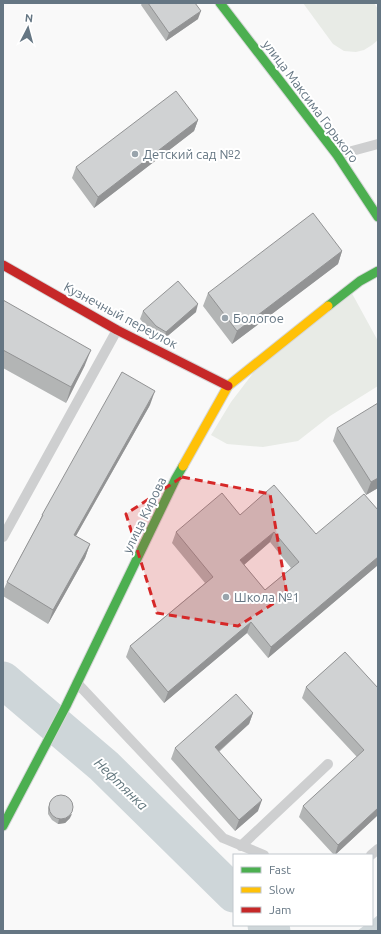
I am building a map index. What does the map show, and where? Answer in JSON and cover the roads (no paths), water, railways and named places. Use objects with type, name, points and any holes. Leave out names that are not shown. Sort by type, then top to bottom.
[{"type":"main road","name":"улица Максима Горького","points":[[220,3],[337,155],[378,217]]},
{"type":"main road","name":"Кузнечный переулок","points":[[3,265],[117,330],[228,386]]},
{"type":"main road","name":"улица Кирова","points":[[3,826],[66,706],[176,478],[228,386],[360,280],[378,271]]},
{"type":"lane","points":[[337,155],[378,144]]},
{"type":"lane","points":[[3,537],[117,330]]},
{"type":"lane","points":[[77,683],[223,838],[261,854]]},
{"type":"lane","points":[[241,846],[328,764]]},
{"type":"waterway","name":"Нефтянка","points":[[3,680],[104,766],[233,893]]},
{"type":"waterway","name":"Нефтянка","points":[[267,926],[272,931]]},
{"type":"place","name":"Детский сад №2","points":[[135,154]]},
{"type":"place","name":"Бологое","points":[[225,318]]},
{"type":"place","name":"Школа №1","points":[[226,597]]}]
